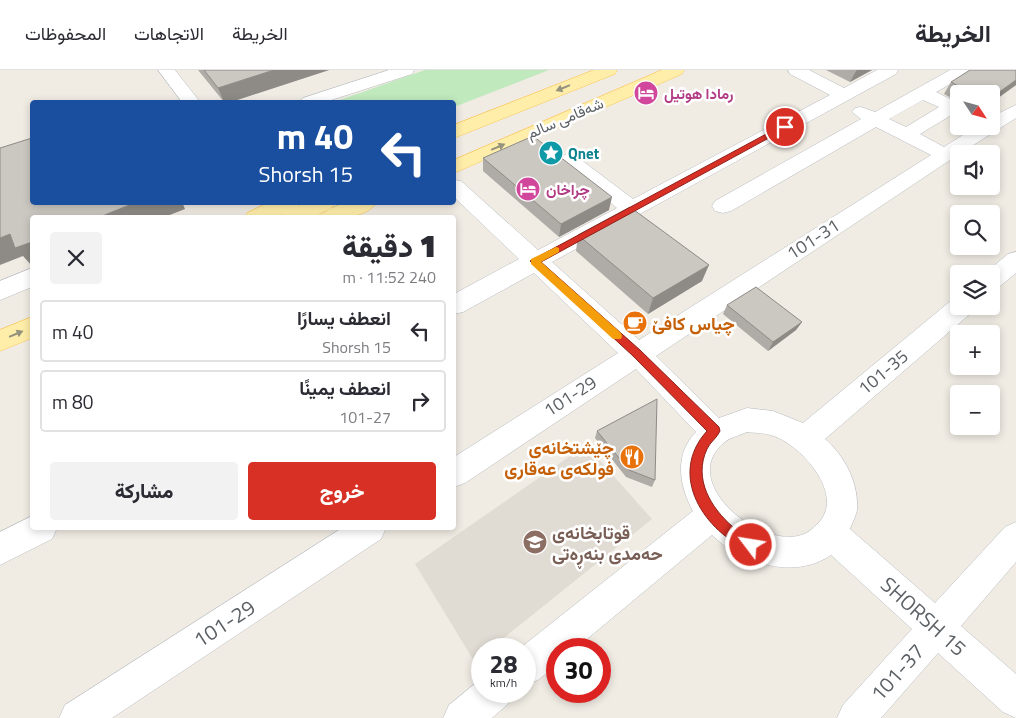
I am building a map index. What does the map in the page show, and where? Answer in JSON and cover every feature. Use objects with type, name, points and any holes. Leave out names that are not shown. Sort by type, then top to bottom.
[{"type":"main road","points":[[456,119],[574,70]]},
{"type":"main road","name":"شەقامی سالم","points":[[456,131],[608,70]]},
{"type":"main road","name":"شەقامی سالم","points":[[456,147],[641,70]]},
{"type":"main road","name":"شەقامی سالم","points":[[456,166],[676,70]]},
{"type":"main road","points":[[242,215],[259,205]]},
{"type":"main road","points":[[261,215],[283,205]]},
{"type":"main road","points":[[298,215],[319,205]]},
{"type":"main road","points":[[336,215],[360,205]]},
{"type":"main road","points":[[0,321],[30,309]]},
{"type":"main road","points":[[0,341],[30,329]]},
{"type":"street","points":[[166,70],[189,100]]},
{"type":"street","points":[[315,100],[406,70]]},
{"type":"street","points":[[796,70],[874,118],[944,154]]},
{"type":"street","points":[[456,304],[890,70]]},
{"type":"street","points":[[723,206],[874,118],[962,70]]},
{"type":"street","points":[[906,135],[952,107],[921,92]]},
{"type":"street","name":"101-31","points":[[1000,120],[1016,110]]},
{"type":"street","name":"101-31","points":[[636,353],[976,135]]},
{"type":"street","points":[[569,160],[632,209]]},
{"type":"street","points":[[456,188],[636,353],[714,431]]},
{"type":"street","points":[[1000,273],[1016,260]]},
{"type":"street","points":[[0,290],[30,278]]},
{"type":"street","name":"101-35","points":[[805,438],[951,315]]},
{"type":"street","name":"101-29","points":[[456,471],[636,353]]},
{"type":"street","points":[[748,420],[767,422],[780,426],[805,438],[823,455],[836,474],[842,496],[841,516],[832,534],[817,546],[797,552],[774,552],[751,545],[712,515],[701,496],[696,477],[697,459],[703,444],[714,431],[730,423],[748,420]]},
{"type":"street","points":[[536,658],[712,515]]},
{"type":"street","points":[[0,549],[36,530]]},
{"type":"street","name":"101-29","points":[[78,718],[367,530]]},
{"type":"street","name":"SHORSH 15","points":[[832,534],[938,627],[1016,699]]},
{"type":"street","name":"101-37","points":[[856,718],[1016,538]]},
{"type":"street","points":[[462,718],[480,703]]},
{"type":"shaded area","name":"قوتابخانەی حەمدی بنەڕەتی","points":[[586,445],[652,519],[504,638],[471,638],[471,656],[415,564]]},
{"type":"green space","points":[[425,70],[549,70],[456,106],[456,100],[340,100]]},
{"type":"building","points":[[204,70],[274,70],[218,88]]},
{"type":"building","points":[[970,70],[1016,70],[1016,80],[1000,92],[1000,85],[956,85],[951,82]]},
{"type":"building","points":[[533,136],[612,197],[561,224],[483,158]]},
{"type":"building","points":[[30,139],[30,205],[130,205],[104,215],[30,215],[30,243],[15,248],[10,234],[0,238],[0,148]]},
{"type":"building","points":[[630,207],[709,265],[653,298],[578,235]]},
{"type":"building","points":[[756,287],[802,322],[773,342],[727,305]]},
{"type":"building","name":"چێشتخانەی فولکەی عەقاری","points":[[657,399],[655,480],[629,470],[597,431]]},
{"type":"slow traffic","points":[[556,250],[534,261],[617,336]]},
{"type":"place","name":"رمادا هوتيل","points":[[646,93]]},
{"type":"place","name":"Qnet","points":[[551,153]]},
{"type":"place","name":"چراخان","points":[[528,189]]},
{"type":"place","name":"چياس كافێ","points":[[635,323]]},
{"type":"place","name":"چێشتخانەی فولکەی عەقاری","points":[[632,457]]},
{"type":"place","name":"قوتابخانەی حەمدی بنەڕەتی","points":[[535,542]]},
{"type":"route","points":[[751,545],[730,532],[712,515],[701,496],[696,477],[697,459],[703,444],[714,431],[636,353],[534,261],[785,127]]}]
